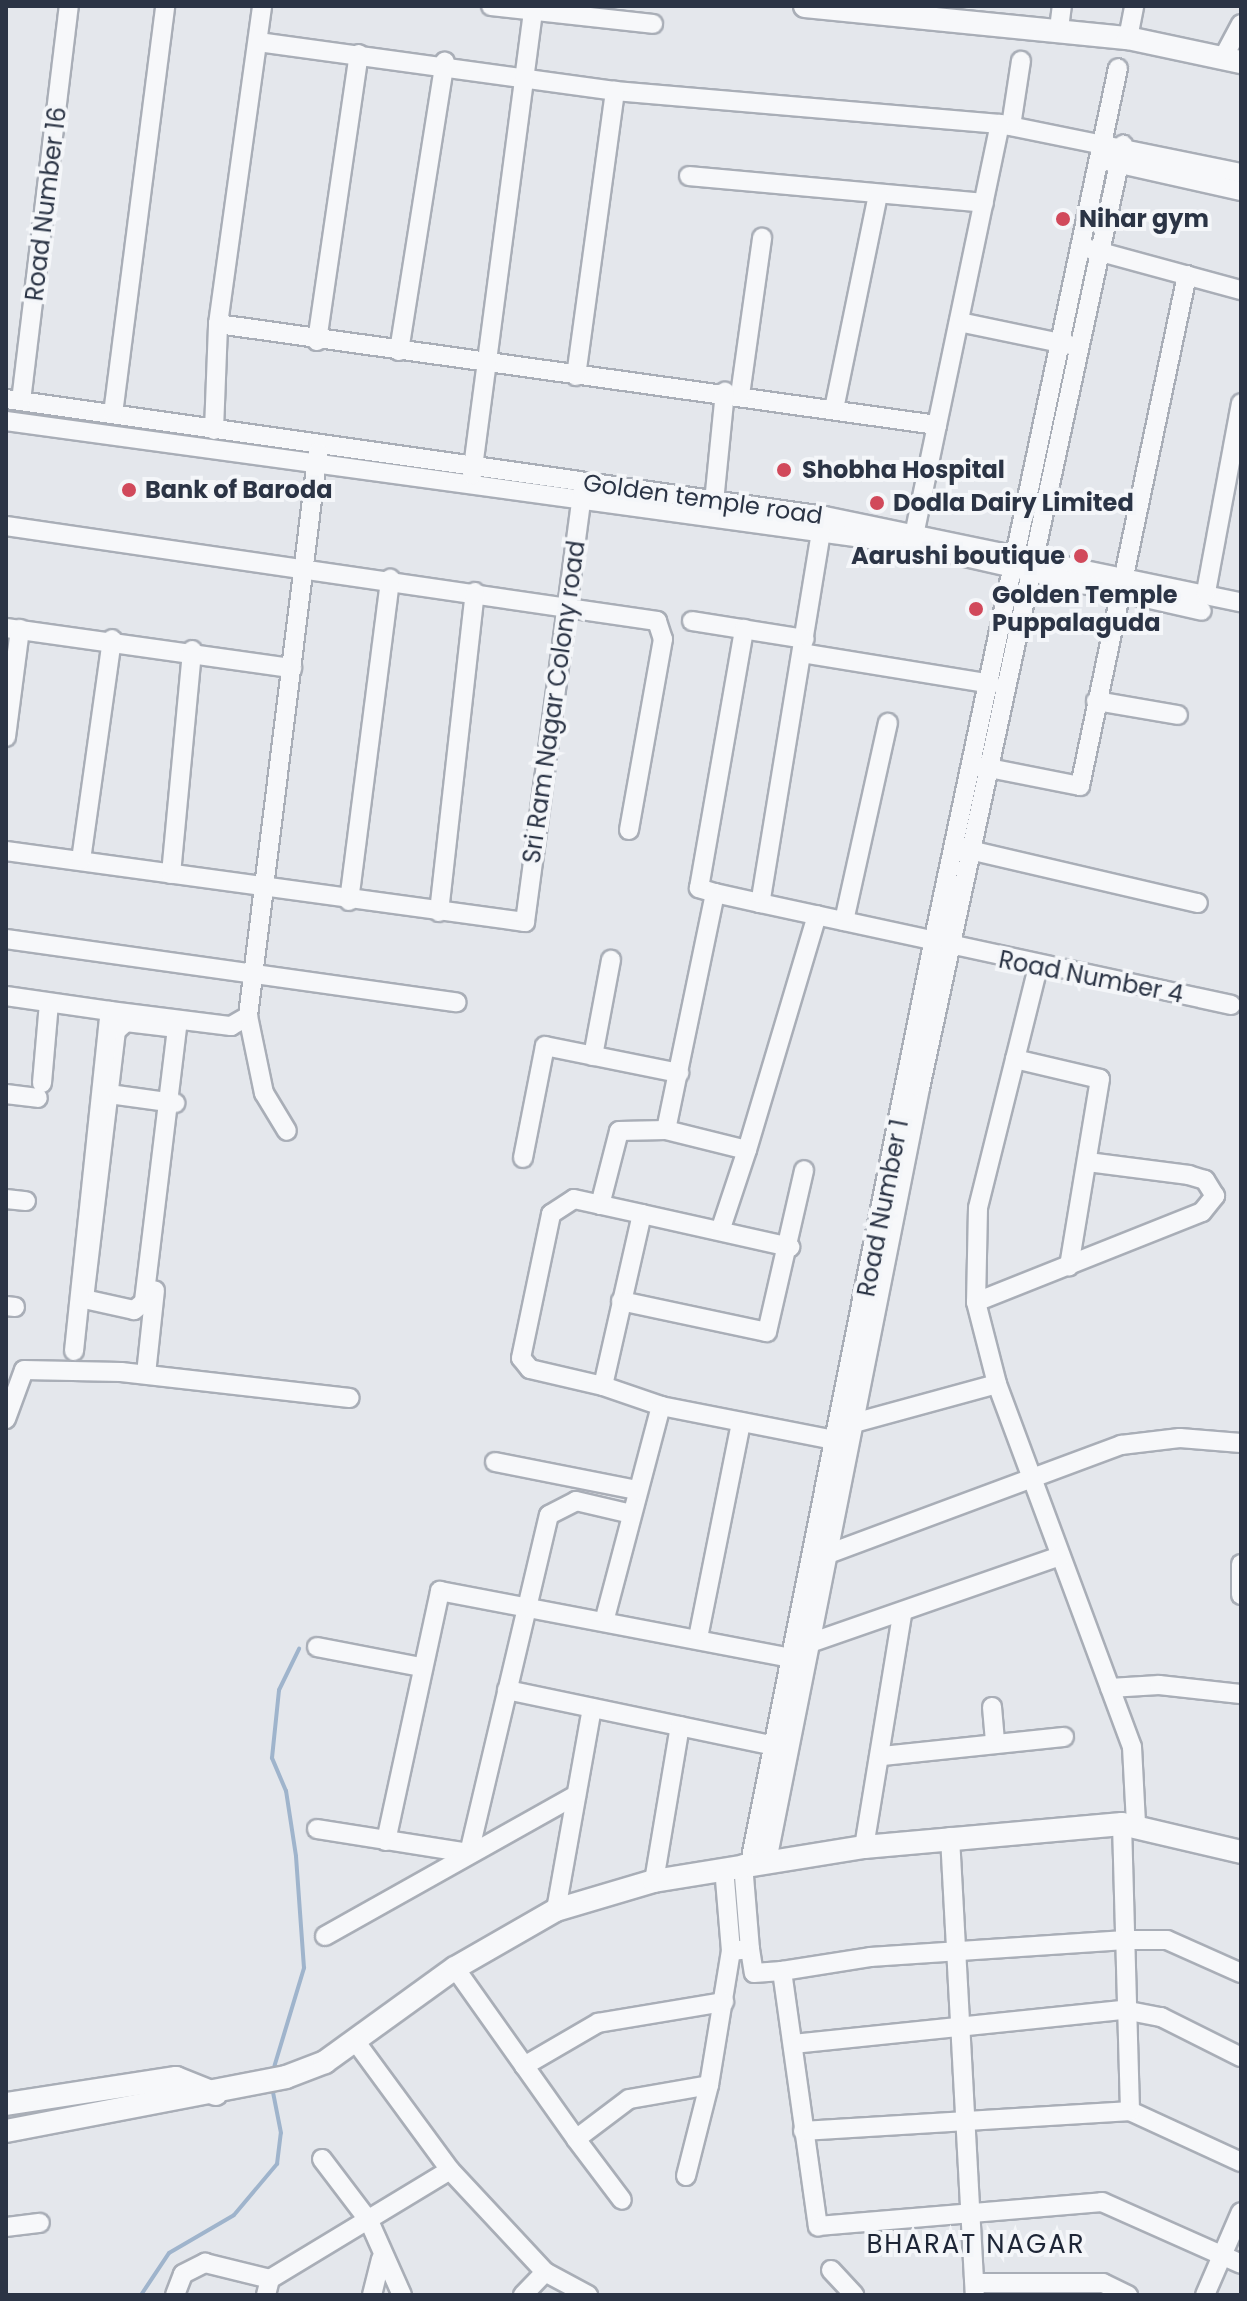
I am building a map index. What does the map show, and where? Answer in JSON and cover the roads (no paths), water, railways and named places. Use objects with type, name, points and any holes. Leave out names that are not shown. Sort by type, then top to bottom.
[{"type":"street","name":"Road Number 16","points":[[14,400],[69,6]]},
{"type":"street","points":[[113,414],[165,6]]},
{"type":"street","points":[[214,430],[218,324],[262,6]]},
{"type":"street","points":[[491,6],[534,8],[653,24]]},
{"type":"street","points":[[805,6],[985,15],[1233,59],[1241,24]]},
{"type":"street","points":[[1059,29],[1062,6]]},
{"type":"street","points":[[1128,38],[1134,6]]},
{"type":"street","points":[[470,485],[490,364],[534,8]]},
{"type":"street","points":[[258,42],[445,62],[615,91],[1005,125],[1123,145],[1241,173]]},
{"type":"street","points":[[317,341],[359,54]]},
{"type":"street","points":[[914,538],[984,203],[1021,61]]},
{"type":"street","points":[[399,351],[445,62]]},
{"type":"street","points":[[1026,563],[1088,248],[1098,160],[1118,68]]},
{"type":"street","points":[[576,376],[615,91]]},
{"type":"street","points":[[1088,248],[1123,145]]},
{"type":"street","points":[[1098,160],[1241,191]]},
{"type":"street","points":[[689,176],[984,203]]},
{"type":"street","points":[[834,409],[878,194]]},
{"type":"street","points":[[702,506],[733,394],[762,238]]},
{"type":"street","points":[[1088,248],[1241,290]]},
{"type":"street","points":[[982,766],[1080,786],[1120,583],[1187,275]]},
{"type":"street","points":[[959,322],[1069,345]]},
{"type":"street","points":[[218,324],[317,341],[733,394],[937,425]]},
{"type":"street","name":"Golden temple road","points":[[14,400],[214,430],[317,455],[470,485],[582,492],[702,506],[914,538],[1120,583],[1206,592],[1241,602]]},
{"type":"street","points":[[1206,592],[1240,409]]},
{"type":"street","name":"Golden temple road","points":[[6,421],[317,455],[473,466],[582,492]]},
{"type":"street","points":[[287,1131],[264,1093],[248,1016],[258,888],[292,668],[317,455]]},
{"type":"street","name":"Sri Ram Nagar Colony road","points":[[439,912],[525,922],[582,492]]},
{"type":"street","name":"Golden temple road","points":[[702,506],[821,532],[914,538]]},
{"type":"street","points":[[6,526],[644,615],[662,629],[629,830]]},
{"type":"street","points":[[760,903],[821,532]]},
{"type":"street","name":"Road Number 1","points":[[982,766],[991,684],[1026,563]]},
{"type":"street","name":"Road Number 1","points":[[746,1864],[787,1657],[1026,563]]},
{"type":"street","points":[[349,901],[390,579]]},
{"type":"street","name":"Golden temple road","points":[[1120,583],[1202,611]]},
{"type":"street","points":[[6,851],[439,912],[475,592]]},
{"type":"street","points":[[692,621],[744,629],[803,646],[991,684]]},
{"type":"street","points":[[6,737],[13,628],[192,650],[292,668]]},
{"type":"street","points":[[666,1130],[715,893],[699,888],[744,629]]},
{"type":"street","points":[[81,860],[112,639]]},
{"type":"street","points":[[171,874],[192,650]]},
{"type":"street","points":[[1096,701],[1178,715]]},
{"type":"street","points":[[844,921],[888,723]]},
{"type":"street","points":[[962,848],[1198,903]]},
{"type":"street","name":"Road Number 4","points":[[715,893],[1038,967],[1231,1005]]},
{"type":"street","points":[[720,1231],[817,915]]},
{"type":"street","points":[[6,939],[252,977],[457,1002]]},
{"type":"street","name":"Road Number 1","points":[[746,1864],[810,1643],[942,946]]},
{"type":"street","points":[[593,1056],[611,960]]},
{"type":"street","points":[[1038,967],[978,1208],[976,1302],[997,1384],[1132,1747],[1124,2010],[1130,2111]]},
{"type":"street","points":[[6,996],[110,1011],[182,1026]]},
{"type":"street","points":[[6,1094],[40,1091],[49,1003]]},
{"type":"street","points":[[74,1351],[110,1011]]},
{"type":"street","points":[[163,1177],[142,1306],[89,1306],[118,1027],[231,1026],[248,1016]]},
{"type":"street","points":[[146,1374],[163,1177],[182,1026]]},
{"type":"street","points":[[523,1158],[543,1047],[679,1073]]},
{"type":"street","points":[[1015,1059],[1098,1075],[1088,1162],[1069,1266]]},
{"type":"street","points":[[109,1094],[172,1102]]},
{"type":"street","points":[[600,1205],[619,1131],[666,1130],[747,1150]]},
{"type":"street","points":[[976,1302],[1202,1212],[1215,1196],[1205,1180],[1189,1175],[1088,1162]]},
{"type":"street","points":[[621,1301],[767,1332],[790,1247],[804,1170]]},
{"type":"street","points":[[6,1199],[26,1201]]},
{"type":"street","points":[[790,1247],[574,1199],[551,1214],[521,1348],[530,1369],[603,1386],[661,1406],[835,1440]]},
{"type":"street","points":[[603,1386],[642,1214]]},
{"type":"street","points":[[6,1419],[24,1370],[146,1374],[350,1398]]},
{"type":"street","points":[[854,1423],[997,1384]]},
{"type":"street","points":[[605,1618],[661,1406]]},
{"type":"street","points":[[698,1638],[741,1422]]},
{"type":"street","points":[[828,1554],[1121,1445],[1180,1438],[1241,1443]]},
{"type":"street","points":[[495,1462],[637,1490]]},
{"type":"street","points":[[469,1853],[549,1515],[560,1504],[631,1514]]},
{"type":"street","points":[[810,1643],[902,1614],[1060,1556]]},
{"type":"street","points":[[1241,1564],[1241,1595]]},
{"type":"street","points":[[386,1841],[421,1667],[440,1591],[605,1618],[787,1657]]},
{"type":"street","points":[[864,1847],[882,1756],[902,1614]]},
{"type":"street","points":[[317,1647],[421,1667]]},
{"type":"street","points":[[1110,1688],[1159,1685],[1241,1694]]},
{"type":"street","points":[[507,1690],[770,1745]]},
{"type":"street","points":[[992,1707],[995,1744]]},
{"type":"street","points":[[556,1910],[592,1708]]},
{"type":"street","points":[[654,1881],[680,1726]]},
{"type":"street","points":[[882,1756],[1064,1737]]},
{"type":"street","points":[[325,1936],[576,1795]]},
{"type":"street","points":[[6,2131],[216,2094],[286,2077],[356,2042],[455,1968],[556,1910],[654,1881],[864,1847],[950,1837],[1129,1824],[1241,1852]]},
{"type":"street","points":[[317,1829],[469,1853]]},
{"type":"street","points":[[950,1837],[960,2121],[971,2211],[975,2289],[1103,2283],[1128,2295]]},
{"type":"street","points":[[746,1864],[754,1973],[955,1950],[1125,1940],[1167,1940],[1241,1973]]},
{"type":"street","points":[[686,2176],[709,2085],[746,1864]]},
{"type":"street","points":[[731,1951],[750,1949]]},
{"type":"street","points":[[455,1968],[622,2200]]},
{"type":"street","points":[[782,1971],[818,2226],[1102,2202],[1241,2264]]},
{"type":"street","points":[[524,2066],[598,2023],[724,2002]]},
{"type":"street","points":[[793,2044],[1124,2010],[1161,2017],[1241,2057]]},
{"type":"street","points":[[356,2042],[450,2170],[545,2272],[588,2295]]},
{"type":"street","points":[[6,2104],[176,2078],[216,2094]]},
{"type":"street","points":[[576,2139],[629,2099],[709,2085]]},
{"type":"street","points":[[803,2131],[1130,2111],[1241,2162]]},
{"type":"street","points":[[322,2159],[369,2221],[381,2259],[402,2295]]},
{"type":"street","points":[[175,2295],[183,2274],[205,2263],[268,2287],[450,2170]]},
{"type":"street","points":[[1205,2295],[1241,2212]]},
{"type":"street","points":[[6,2227],[40,2223]]},
{"type":"street","points":[[372,2295],[381,2259]]},
{"type":"street","points":[[831,2270],[854,2295]]},
{"type":"street","points":[[523,2295],[545,2272]]},
{"type":"waterway","points":[[272,2074],[304,1968],[296,1856],[286,1791],[272,1758],[279,1690],[299,1649]]},
{"type":"waterway","points":[[141,2295],[169,2253],[234,2215],[277,2164],[281,2133],[272,2087]]},
{"type":"place","name":"Nihar gym","points":[[1063,219]]},
{"type":"place","name":"Shobha Hospital","points":[[784,470]]},
{"type":"place","name":"Bank of Baroda","points":[[129,490]]},
{"type":"place","name":"Dodla Dairy Limited","points":[[877,503]]},
{"type":"place","name":"Aarushi boutique","points":[[1081,556]]},
{"type":"place","name":"Golden Temple Puppalaguda","points":[[976,609]]},
{"type":"district","name":"BHARAT NAGAR","points":[[976,2245]]}]
